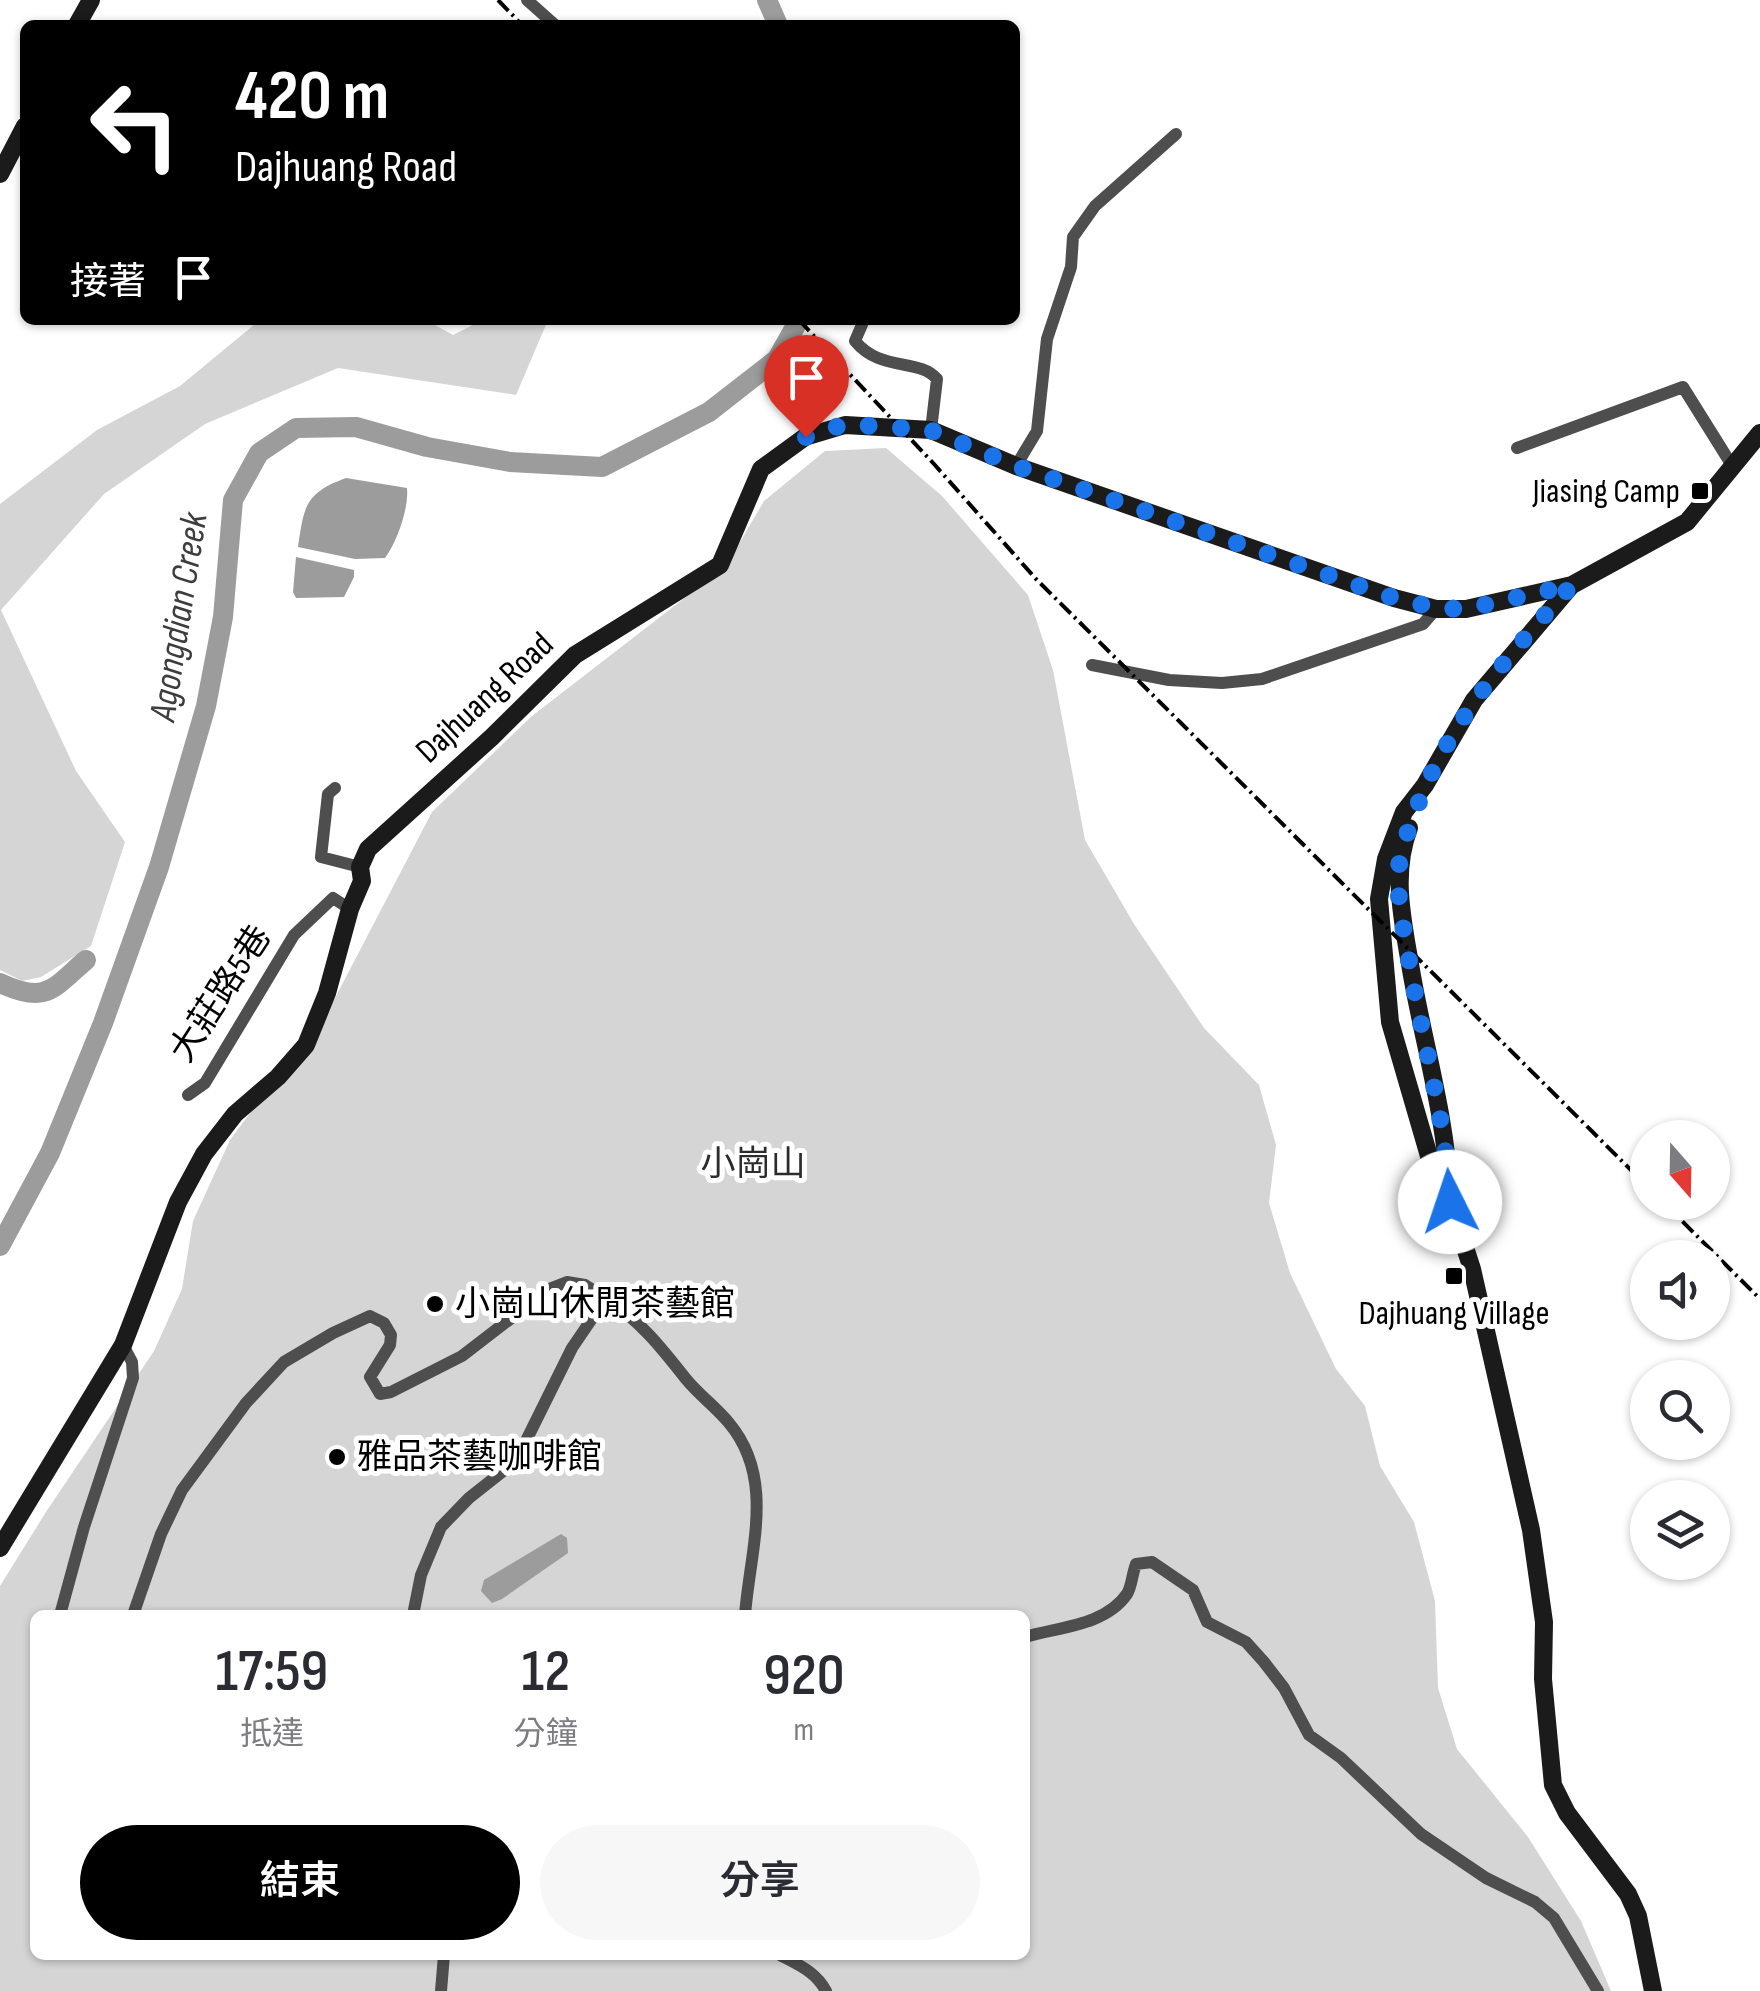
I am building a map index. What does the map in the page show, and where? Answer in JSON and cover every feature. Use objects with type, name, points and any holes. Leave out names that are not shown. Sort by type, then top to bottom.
[{"type":"street","points":[[527,0],[549,20]]},
{"type":"street","points":[[1016,466],[1036,431],[1047,339],[1071,268],[1073,237],[1096,206],[1176,134]]},
{"type":"street","points":[[0,174],[20,136]]},
{"type":"street","points":[[862,325],[855,341],[863,350],[884,363],[925,370],[937,379],[930,430]]},
{"type":"street","points":[[1516,448],[1683,387],[1733,468]]},
{"type":"street","name":"Dajhuang Road","points":[[0,1548],[124,1345],[178,1202],[204,1154],[235,1114],[278,1077],[306,1045],[327,994],[350,908],[362,881],[360,866],[368,849],[492,737],[575,655],[720,565],[761,469],[806,437],[845,424],[930,430],[1016,466],[1394,598],[1436,608],[1466,609],[1572,585],[1687,522],[1760,433]]},
{"type":"street","points":[[1572,585],[1474,700],[1425,785],[1404,812],[1386,858],[1379,898],[1390,1022],[1432,1163],[1450,1202],[1472,1269],[1531,1530],[1544,1622],[1544,1679],[1553,1785],[1568,1813],[1628,1894],[1638,1916],[1653,1991]]},
{"type":"street","points":[[1092,665],[1168,680],[1222,683],[1262,679],[1423,624],[1436,608]]},
{"type":"street","points":[[1425,785],[1403,844],[1398,882],[1422,1038],[1448,1160],[1450,1202]]},
{"type":"street","points":[[334,788],[328,794],[321,856],[360,866]]},
{"type":"street","name":"大莊路5巷","points":[[188,1095],[205,1083],[294,934],[333,898],[350,908]]},
{"type":"street","points":[[135,1610],[161,1534],[182,1490],[246,1402],[284,1362],[333,1332],[370,1316],[384,1323],[391,1334],[390,1346],[370,1377],[380,1394],[391,1392],[462,1356],[550,1289],[567,1282],[585,1285],[606,1298],[656,1338],[688,1382],[730,1424],[744,1445],[752,1463],[758,1504],[756,1548],[746,1610]]},
{"type":"street","points":[[414,1610],[421,1575],[442,1527],[469,1498],[516,1461],[572,1348],[606,1298]]},
{"type":"street","points":[[61,1610],[133,1378],[132,1362],[124,1345]]},
{"type":"street","points":[[1030,1636],[1080,1624],[1112,1610],[1129,1592],[1136,1564],[1152,1562],[1193,1590],[1207,1622],[1246,1642],[1264,1662],[1284,1688],[1308,1736],[1341,1758],[1421,1834],[1486,1878],[1535,1902],[1554,1918],[1598,1991]]},
{"type":"street","points":[[441,1991],[444,1960]]},
{"type":"street","points":[[788,1960],[820,1980],[826,1991]]},
{"type":"green space","points":[[254,325],[435,325],[453,335],[473,325],[546,325],[516,395],[338,368],[205,424],[104,494],[1,610],[76,771],[125,842],[91,946],[41,977],[22,981],[0,970],[0,504],[97,430],[180,386]]},
{"type":"green space","name":"小崗山","points":[[886,448],[942,496],[1028,595],[1053,670],[1085,840],[1134,924],[1204,1028],[1259,1085],[1276,1145],[1269,1203],[1290,1273],[1336,1369],[1365,1406],[1380,1466],[1414,1522],[1435,1601],[1438,1688],[1457,1749],[1528,1837],[1581,1921],[1611,1991],[0,1991],[0,1586],[154,1351],[182,1289],[193,1221],[230,1140],[335,998],[432,812],[532,716],[726,566],[764,501],[825,451]]},
{"type":"shaded area","points":[[346,478],[407,488],[401,524],[385,558],[355,559],[298,547],[309,503],[322,489]]},
{"type":"shaded area","points":[[296,557],[354,570],[344,597],[296,598]]},
{"type":"shaded area","points":[[561,1534],[567,1538],[568,1553],[502,1599],[492,1603],[481,1591],[484,1580]]},
{"type":"waterway","name":"Agongdian Creek","points":[[767,0],[776,20]]},
{"type":"waterway","name":"Agongdian Creek","points":[[0,1246],[50,1153],[103,1023],[159,867],[206,706],[223,617],[233,500],[259,453],[296,428],[356,427],[427,447],[510,462],[602,467],[709,412],[777,359],[796,325]]},
{"type":"waterway","points":[[0,983],[39,993],[57,985],[86,960]]},
{"type":"railway","points":[[498,0],[517,20]]},
{"type":"railway","points":[[804,325],[1036,579],[1630,1169]]},
{"type":"railway","points":[[1681,1220],[1760,1299]]},
{"type":"place","name":"Jiasing Camp","points":[[1700,491]]},
{"type":"place","name":"Dajhuang Village","points":[[1454,1276]]},
{"type":"place","name":"小崗山休閒茶藝館","points":[[435,1304]]},
{"type":"place","name":"雅品茶藝咖啡館","points":[[337,1457]]},
{"type":"route","points":[[806,437],[845,424],[930,430],[1016,466],[1394,598],[1436,608],[1466,609],[1572,585],[1474,700],[1425,785],[1403,844],[1398,882],[1402,918],[1448,1160],[1450,1202]]}]
